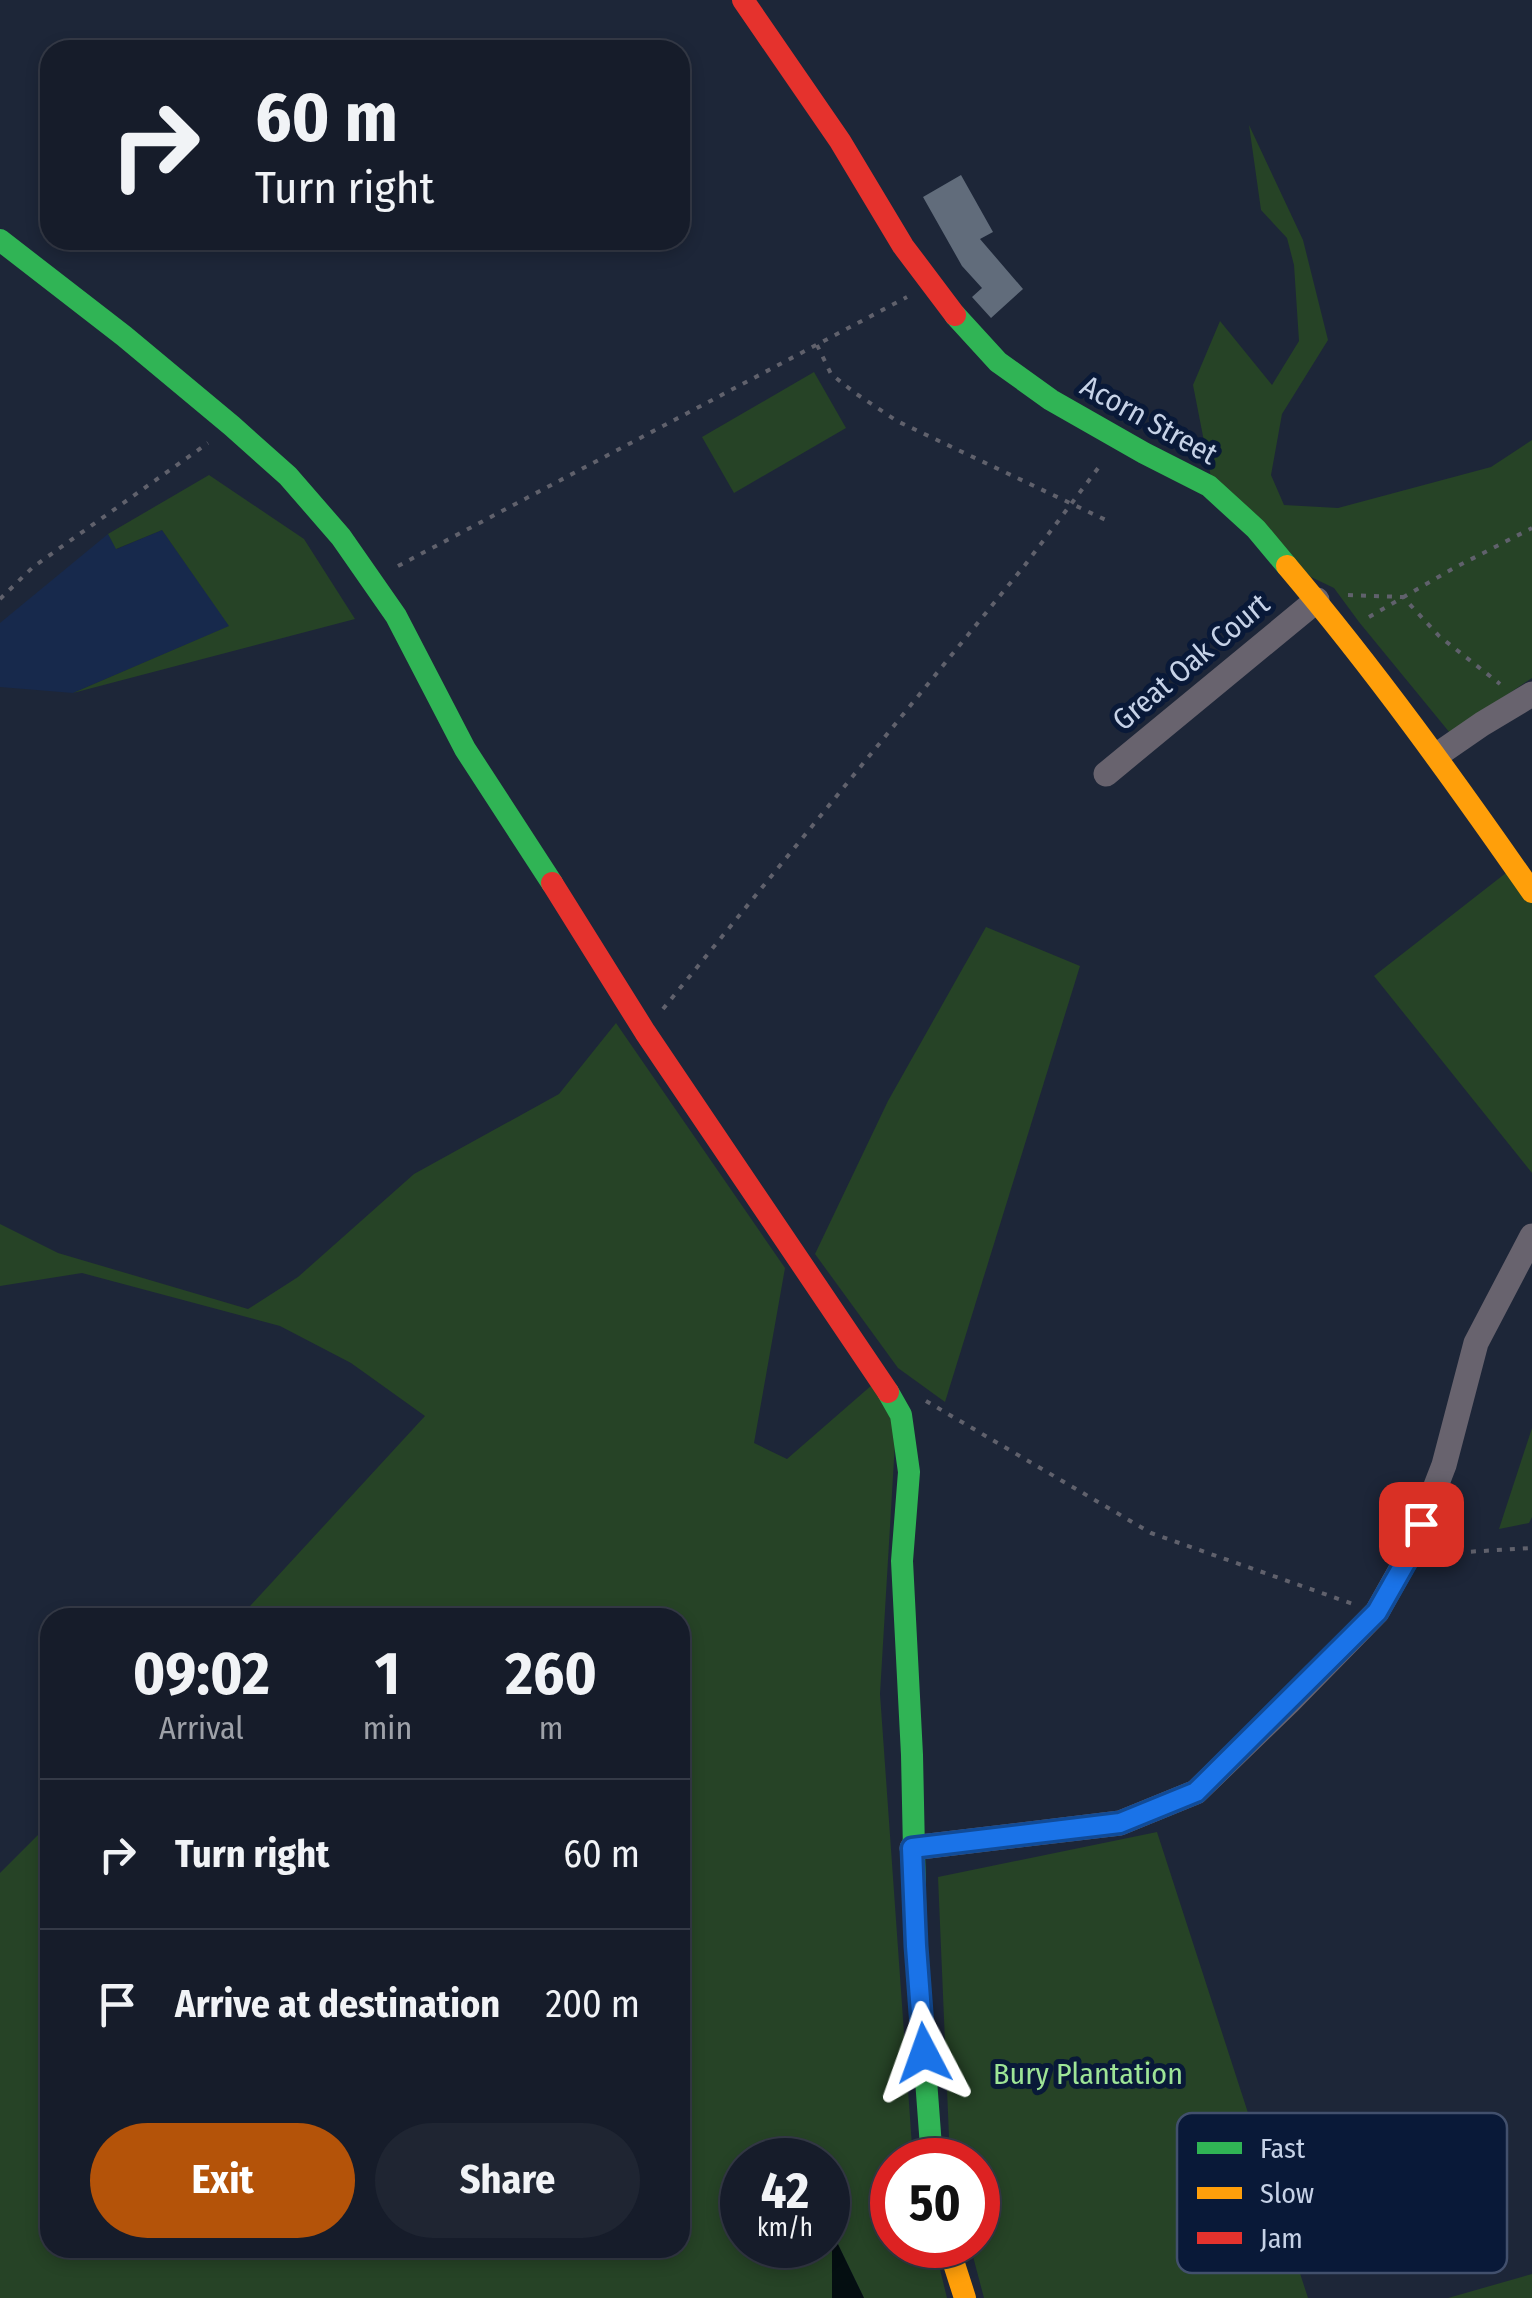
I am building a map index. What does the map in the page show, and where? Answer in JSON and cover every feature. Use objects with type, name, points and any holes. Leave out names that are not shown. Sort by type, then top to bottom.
[{"type":"main road","name":"Acorn Street","points":[[743,0],[840,141],[904,246],[952,312],[998,362],[1051,400],[1209,486],[1256,529],[1320,603],[1437,754],[1532,892]]},
{"type":"main road","points":[[0,240],[232,426],[288,476],[341,537],[396,616],[465,749],[644,1032],[901,1414],[909,1472],[902,1562],[912,1755],[912,1848],[930,2138]]},
{"type":"main road","points":[[955,2268],[965,2298]]},
{"type":"street","name":"Great Oak Court","points":[[1106,774],[1320,603]]},
{"type":"street","points":[[1437,754],[1527,697]]},
{"type":"street","points":[[912,1848],[1120,1823],[1196,1792],[1377,1612],[1410,1554],[1444,1466],[1476,1343],[1532,1236]]},
{"type":"path","points":[[372,580],[931,285]]},
{"type":"path","points":[[817,345],[831,374],[898,421],[1110,522]]},
{"type":"path","points":[[0,600],[34,567],[232,426]]},
{"type":"path","points":[[644,1032],[1025,566],[1120,439]]},
{"type":"path","points":[[1343,632],[1532,528]]},
{"type":"path","points":[[1320,603],[1339,594],[1404,597],[1439,636],[1527,697]]},
{"type":"path","points":[[919,1398],[1151,1534],[1377,1612]]},
{"type":"path","points":[[1410,1554],[1532,1548]]},
{"type":"shaded area","points":[[162,530],[230,626],[73,693],[0,687],[0,623],[108,534],[117,549]]},
{"type":"shaded area","points":[[832,2268],[849,2268],[864,2298],[832,2298]]},
{"type":"green space","points":[[1249,125],[1303,240],[1328,340],[1282,414],[1271,475],[1284,505],[1338,508],[1491,467],[1532,440],[1532,678],[1450,733],[1334,588],[1311,577],[1211,477],[1193,385],[1220,321],[1272,385],[1299,341],[1294,265],[1287,238],[1261,210]]},
{"type":"green space","points":[[814,372],[846,428],[734,493],[702,437]]},
{"type":"green space","points":[[209,475],[304,539],[355,619],[73,693],[229,626],[162,530],[116,549],[108,534]]},
{"type":"green space","points":[[1511,869],[1532,895],[1532,1173],[1374,976]]},
{"type":"green space","points":[[986,927],[1080,966],[945,1402],[898,1368],[815,1254],[888,1101]]},
{"type":"green space","points":[[616,1023],[785,1268],[754,1443],[787,1459],[880,1378],[896,1426],[880,1694],[911,2138],[870,2138],[870,2268],[940,2268],[947,2298],[864,2298],[849,2268],[850,2138],[720,2138],[720,2268],[832,2268],[832,2298],[0,2298],[0,1873],[40,1833],[40,2258],[690,2258],[690,1608],[248,1608],[425,1416],[351,1363],[280,1326],[82,1273],[0,1286],[0,1224],[58,1253],[248,1309],[298,1277],[414,1174],[559,1094]]},
{"type":"green space","points":[[1532,1428],[1532,1517],[1529,1523],[1499,1529]]},
{"type":"green space","name":"Bury Plantation","points":[[1157,1832],[1248,2113],[1177,2113],[1177,2273],[1300,2273],[1308,2298],[984,2298],[976,2268],[1000,2268],[1000,2138],[949,2138],[938,1877]]},
{"type":"green space","points":[[1532,2274],[1532,2298],[1448,2298]]},
{"type":"building","points":[[961,175],[993,232],[980,239],[1023,289],[991,318],[972,297],[982,288],[962,266],[923,197]]},
{"type":"traffic: fast","points":[[0,240],[232,426],[288,476],[341,537],[396,616],[465,749],[552,883]]},
{"type":"traffic: fast","points":[[955,315],[998,362],[1051,400],[1209,486],[1256,529],[1287,566]]},
{"type":"traffic: fast","points":[[888,1392],[901,1415],[909,1472],[902,1561],[916,1946],[930,2138]]},
{"type":"traffic: slow","points":[[1287,566],[1413,726],[1532,892]]},
{"type":"traffic: slow","points":[[955,2268],[965,2298]]},
{"type":"traffic: jam","points":[[743,0],[840,141],[903,246],[955,315]]},
{"type":"traffic: jam","points":[[552,883],[645,1032],[888,1392]]},
{"type":"route","points":[[924,2053],[912,1848],[1120,1823],[1196,1792],[1377,1612],[1410,1554],[1421,1524]]}]
